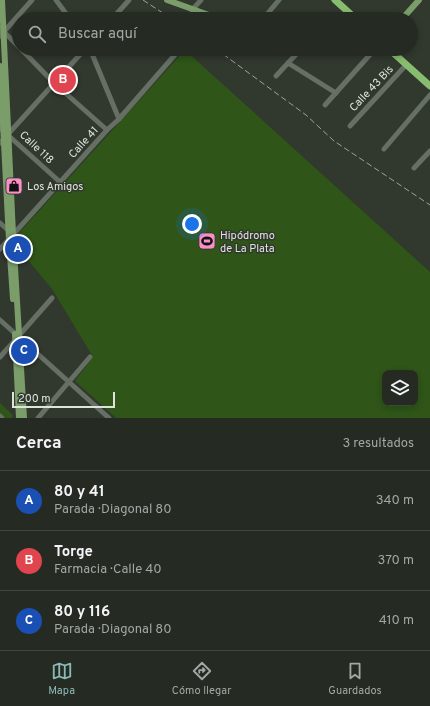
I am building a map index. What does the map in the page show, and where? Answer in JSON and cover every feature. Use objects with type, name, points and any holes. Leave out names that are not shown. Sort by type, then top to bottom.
[{"type":"highway","points":[[335,0],[348,12]]},
{"type":"highway","points":[[397,56],[430,86]]},
{"type":"main road","points":[[2,0],[1,32],[3,135]]},
{"type":"main road","points":[[167,0],[198,12]]},
{"type":"main road","points":[[408,12],[419,0]]},
{"type":"main road","points":[[0,66],[3,135],[11,232],[19,418]]},
{"type":"main road","points":[[11,232],[8,240],[24,418]]},
{"type":"street","points":[[20,12],[32,0]]},
{"type":"street","points":[[56,0],[65,12]]},
{"type":"street","points":[[118,12],[129,0]]},
{"type":"street","points":[[192,10],[201,0]]},
{"type":"street","points":[[269,12],[280,0]]},
{"type":"street","points":[[12,21],[1,32],[12,41]]},
{"type":"street","points":[[28,56],[54,83],[107,130]]},
{"type":"street","points":[[3,135],[79,56]]},
{"type":"street","points":[[93,56],[119,119]]},
{"type":"street","name":"Calle 41","points":[[11,232],[119,119],[174,56]]},
{"type":"street","points":[[276,76],[294,56]]},
{"type":"street","points":[[325,105],[369,56]]},
{"type":"street","points":[[288,63],[336,93]]},
{"type":"street","name":"Calle 43 Bis","points":[[350,126],[406,64]]},
{"type":"street","points":[[384,149],[430,95]]},
{"type":"street","name":"Calle 118","points":[[3,135],[60,182]]},
{"type":"street","points":[[414,168],[430,151]]},
{"type":"street","points":[[0,223],[11,232]]},
{"type":"street","points":[[0,249],[8,240]]},
{"type":"street","points":[[0,357],[16,337],[52,298]]},
{"type":"street","points":[[0,320],[16,337],[109,418]]},
{"type":"street","points":[[38,418],[90,357]]},
{"type":"green space","name":"Hipódromo de La Plata","points":[[180,56],[192,56],[430,272],[430,418],[116,418],[75,381],[93,357],[52,289],[18,248],[18,234]]},
{"type":"green space","points":[[0,403],[12,414],[13,418],[6,418],[0,413]]},
{"type":"railway","points":[[143,0],[161,12]]},
{"type":"railway","points":[[226,56],[306,115],[334,141],[430,205]]},
{"type":"place","name":"Torge","points":[[63,80]]},
{"type":"place","name":"Los Amigos","points":[[14,186]]},
{"type":"place","name":"Hipódromo de La Plata","points":[[207,241]]},
{"type":"place","name":"80 y 41","points":[[18,249]]},
{"type":"place","name":"80 y 116","points":[[24,351]]}]
